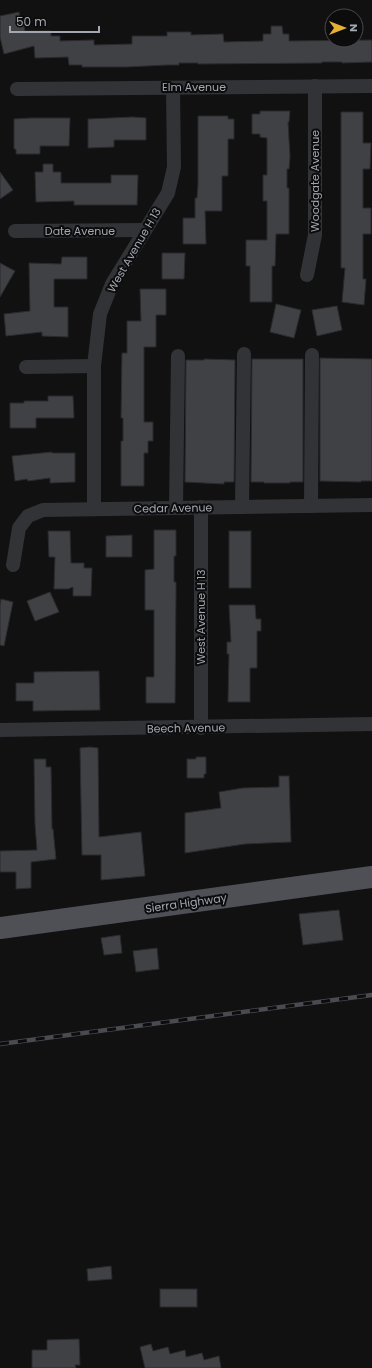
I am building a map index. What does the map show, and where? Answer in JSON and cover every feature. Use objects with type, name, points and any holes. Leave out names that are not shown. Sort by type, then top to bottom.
[{"type":"main road","name":"Sierra Highway","points":[[0,928],[372,877]]},
{"type":"street","name":"Woodgate Avenue","points":[[307,275],[315,236],[315,86]]},
{"type":"street","name":"Elm Avenue","points":[[17,89],[372,86]]},
{"type":"street","name":"West Avenue H 13","points":[[94,509],[94,366],[100,314],[112,284],[168,193],[174,167],[173,88]]},
{"type":"street","name":"Date Avenue","points":[[15,231],[145,230]]},
{"type":"street","points":[[242,507],[244,354]]},
{"type":"street","points":[[311,506],[312,355]]},
{"type":"street","points":[[176,508],[178,356]]},
{"type":"street","points":[[26,367],[94,366]]},
{"type":"street","name":"Cedar Avenue","points":[[13,565],[19,528],[28,516],[43,510],[372,505]]},
{"type":"street","name":"West Avenue H 13","points":[[201,507],[201,728]]},
{"type":"street","name":"Beech Avenue","points":[[0,730],[201,728],[372,724]]},
{"type":"building","points":[[19,12],[25,31],[51,31],[51,36],[60,36],[60,41],[94,40],[94,45],[132,44],[132,36],[167,36],[167,32],[191,32],[191,35],[223,34],[224,42],[263,41],[263,34],[271,34],[271,26],[282,26],[283,34],[289,34],[289,41],[324,41],[324,48],[364,48],[364,40],[372,40],[372,62],[179,63],[179,65],[82,67],[82,65],[69,65],[68,57],[35,58],[34,46],[4,54],[0,37],[0,16]]},
{"type":"building","points":[[260,111],[290,111],[288,122],[290,157],[289,169],[287,169],[287,188],[289,188],[289,234],[276,234],[275,266],[272,266],[272,302],[250,302],[250,266],[246,266],[246,240],[267,240],[267,201],[263,201],[263,175],[267,175],[267,138],[260,137],[260,134],[252,134],[252,114],[260,114]]},
{"type":"building","points":[[341,112],[363,112],[363,143],[371,143],[370,169],[363,169],[363,208],[371,208],[371,234],[363,234],[363,279],[366,279],[364,305],[342,302],[345,268],[341,268]]},
{"type":"building","points":[[198,116],[228,116],[228,119],[234,119],[234,139],[228,139],[228,176],[222,176],[222,211],[205,211],[206,244],[183,244],[183,218],[195,218],[195,198],[197,198],[198,185]]},
{"type":"building","points":[[133,117],[146,118],[146,140],[114,140],[114,147],[88,148],[88,119]]},
{"type":"building","points":[[70,118],[69,146],[40,146],[40,154],[16,154],[16,149],[14,149],[14,119]]},
{"type":"building","points":[[43,164],[53,164],[53,172],[61,172],[61,183],[111,183],[111,175],[138,175],[137,205],[74,205],[74,201],[36,202],[35,172],[43,172]]},
{"type":"building","points":[[0,172],[13,190],[0,199]]},
{"type":"building","points":[[162,253],[185,253],[184,279],[162,279]]},
{"type":"building","points":[[62,257],[87,257],[87,279],[54,279],[54,307],[68,307],[68,337],[42,336],[42,332],[6,336],[4,314],[30,311],[29,263],[61,264]]},
{"type":"building","points":[[0,263],[15,271],[0,297]]},
{"type":"building","points":[[140,289],[166,289],[166,315],[156,315],[156,347],[144,347],[144,422],[153,422],[153,441],[148,441],[148,453],[144,453],[144,486],[121,486],[121,441],[123,441],[123,418],[121,418],[122,353],[127,353],[127,321],[141,321]]},
{"type":"building","points":[[276,304],[301,310],[294,338],[270,332]]},
{"type":"building","points":[[337,306],[342,330],[317,336],[312,310]]},
{"type":"building","points":[[320,358],[372,359],[372,481],[320,481]]},
{"type":"building","points":[[252,359],[303,359],[303,482],[251,482]]},
{"type":"building","points":[[186,360],[235,360],[234,482],[224,482],[224,484],[185,482]]},
{"type":"building","points":[[48,396],[73,396],[74,418],[36,418],[36,428],[10,428],[10,403],[24,403],[24,401],[48,401]]},
{"type":"building","points":[[52,452],[75,453],[75,482],[50,483],[50,478],[15,481],[12,456]]},
{"type":"building","points":[[154,530],[176,530],[176,556],[174,556],[174,582],[176,582],[175,703],[146,703],[146,677],[154,677],[154,610],[145,610],[145,570],[154,569]]},
{"type":"building","points":[[48,531],[70,531],[71,563],[84,563],[84,568],[92,568],[91,596],[73,596],[73,587],[68,589],[54,589],[55,557],[49,557]]},
{"type":"building","points":[[229,531],[251,531],[251,588],[229,588]]},
{"type":"building","points":[[132,535],[132,557],[106,557],[106,536]]},
{"type":"building","points":[[50,592],[59,612],[35,621],[27,601]]},
{"type":"building","points":[[1,599],[13,602],[4,646],[0,645]]},
{"type":"building","points":[[229,605],[255,605],[256,619],[261,619],[261,631],[257,631],[257,668],[250,668],[250,702],[228,702],[229,654],[227,654],[227,642],[231,642]]},
{"type":"building","points":[[99,671],[100,710],[33,711],[33,701],[16,701],[16,683],[34,683],[34,672]]},
{"type":"building","points":[[80,748],[98,748],[99,837],[141,832],[145,876],[101,880],[101,855],[82,855]]},
{"type":"building","points":[[196,757],[206,757],[206,774],[204,774],[204,778],[187,778],[187,759],[196,759]]},
{"type":"building","points":[[34,759],[46,759],[46,767],[51,767],[52,829],[56,859],[31,862],[31,888],[16,889],[16,872],[0,872],[0,851],[37,850]]},
{"type":"building","points":[[279,776],[289,776],[291,842],[245,844],[185,853],[185,813],[221,808],[219,792],[243,788],[279,787]]},
{"type":"building","points":[[339,910],[343,940],[303,945],[299,914]]},
{"type":"building","points":[[120,935],[122,953],[104,955],[101,938]]},
{"type":"building","points":[[157,948],[159,969],[136,972],[133,951]]},
{"type":"building","points":[[111,1266],[112,1279],[88,1281],[87,1269]]},
{"type":"building","points":[[160,1289],[197,1289],[197,1307],[160,1307]]},
{"type":"building","points":[[79,1339],[80,1365],[75,1365],[76,1368],[32,1368],[32,1350],[47,1350],[47,1340]]},
{"type":"building","points":[[151,1344],[153,1351],[168,1347],[170,1354],[185,1350],[186,1357],[202,1353],[204,1360],[219,1356],[221,1368],[145,1368],[140,1347]]},
{"type":"railway","points":[[0,1044],[372,995]]}]
